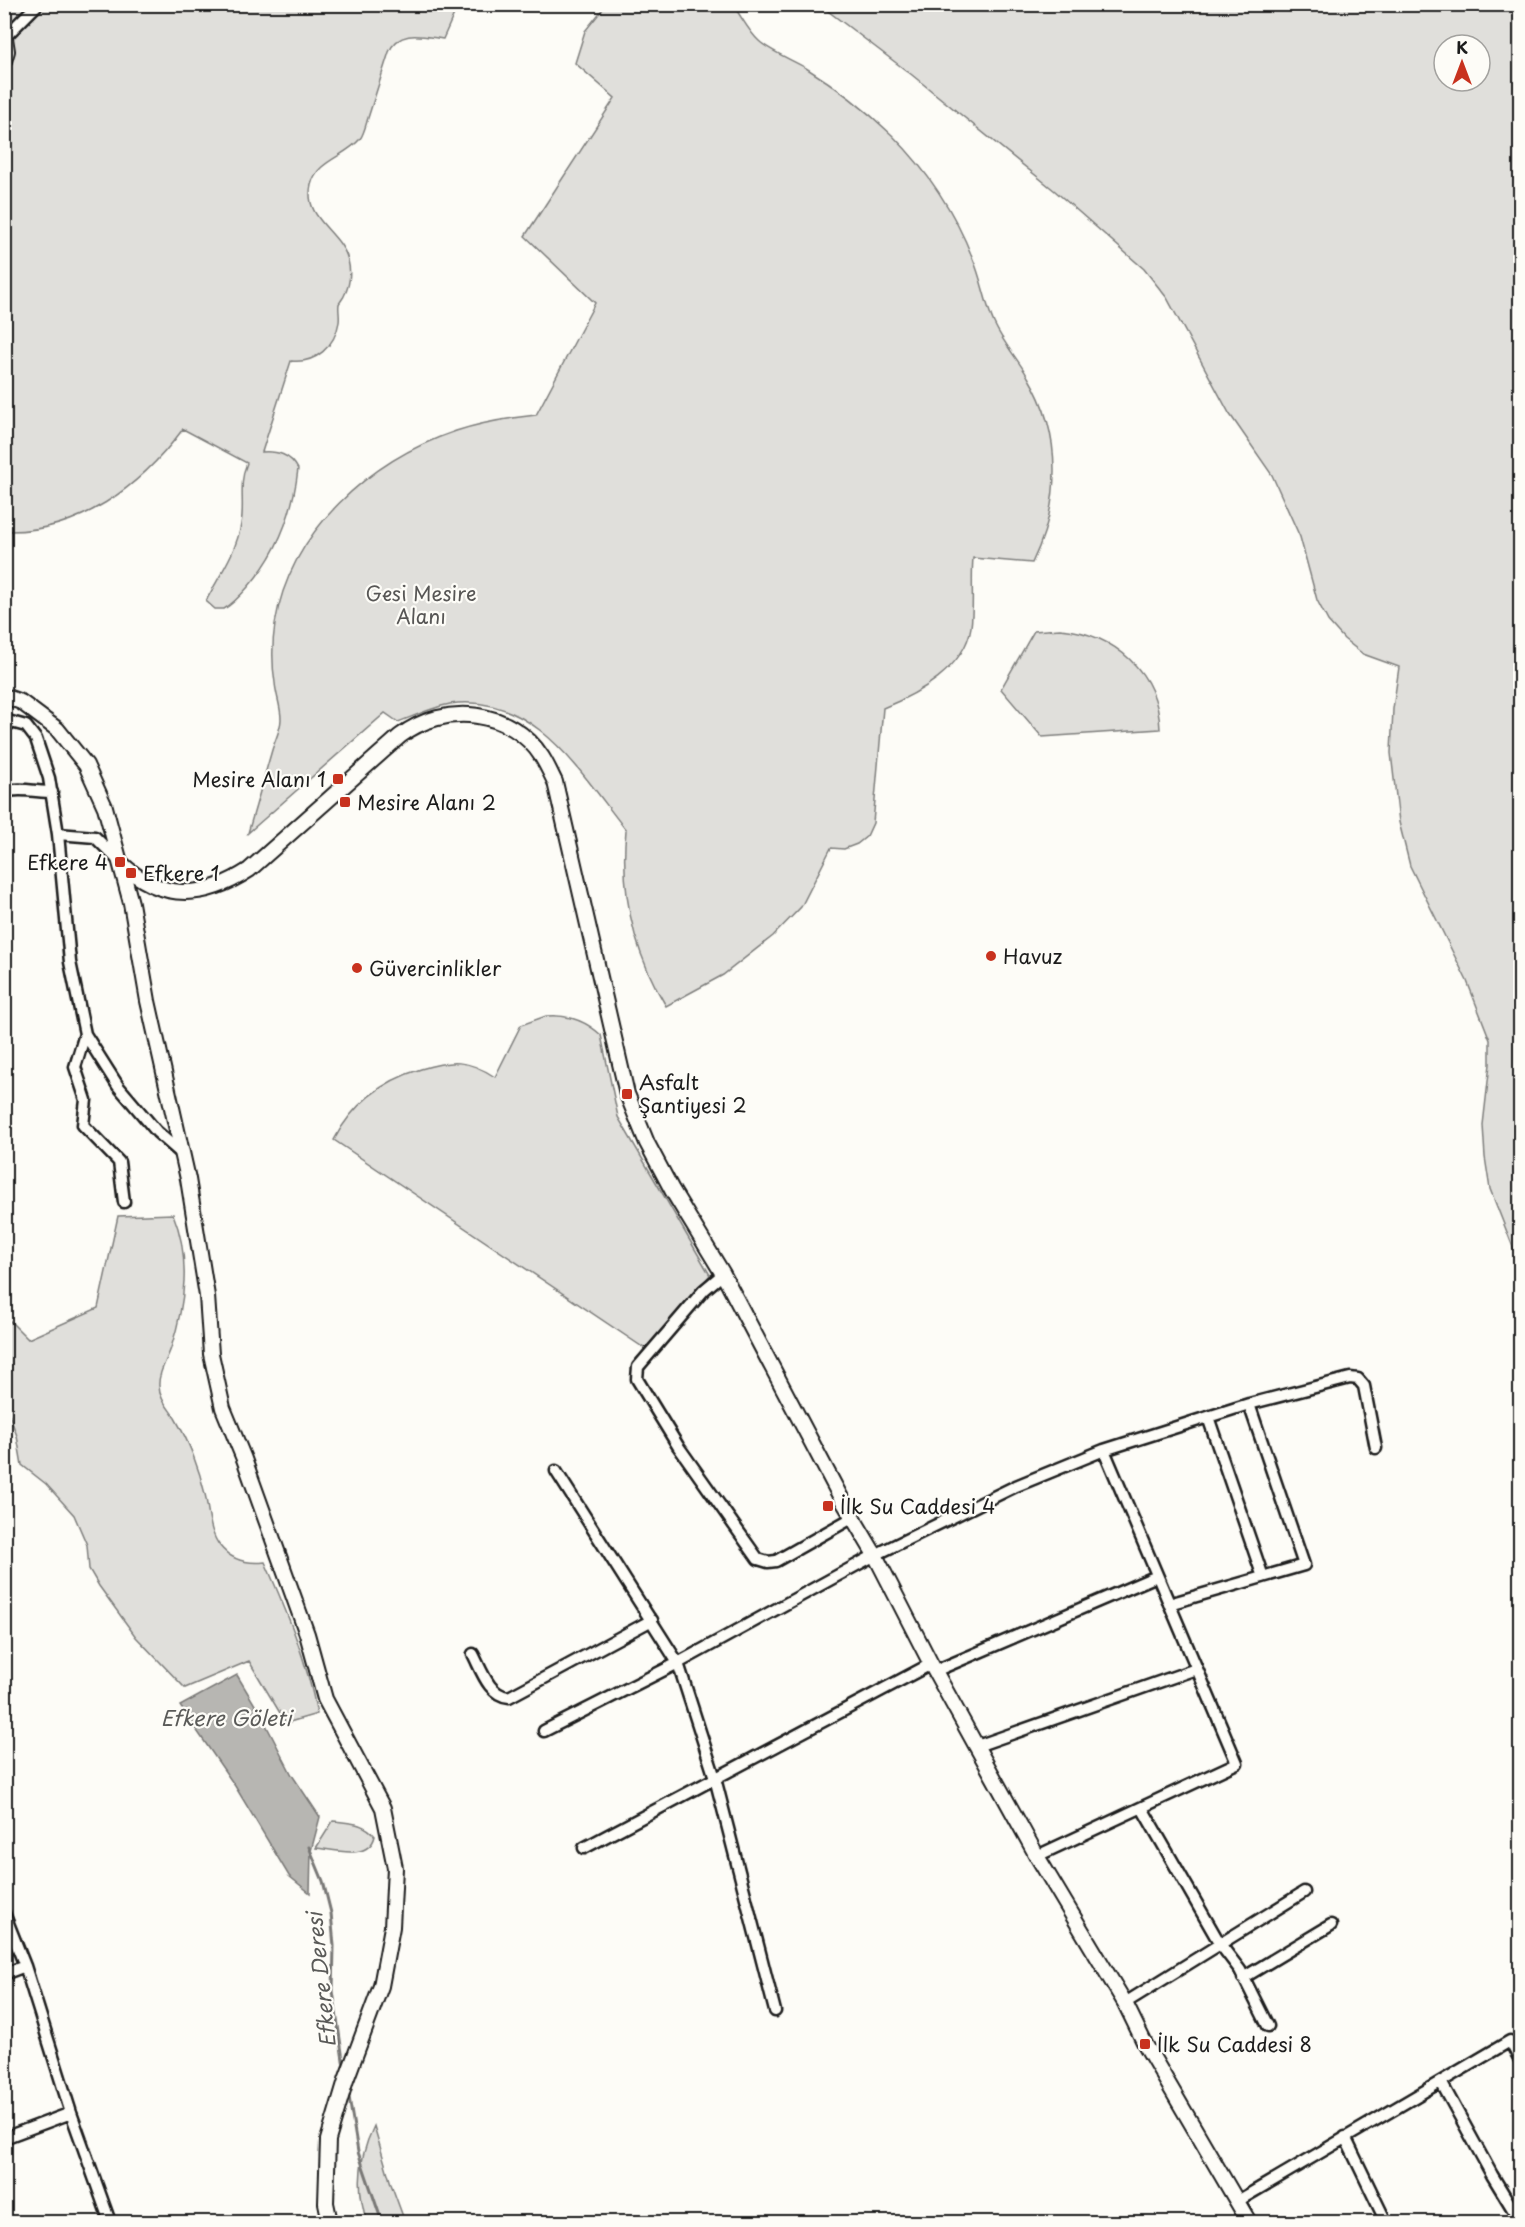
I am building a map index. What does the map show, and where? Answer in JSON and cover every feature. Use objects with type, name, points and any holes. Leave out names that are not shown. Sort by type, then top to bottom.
[{"type":"street","points":[[4,61],[8,51],[5,34],[38,4]]},
{"type":"street","points":[[4,696],[21,702],[57,729],[86,765],[105,807],[131,903],[148,1001],[198,1235],[207,1296],[211,1354],[223,1408],[244,1459],[307,1634],[325,1699],[383,1808],[395,1868],[392,1927],[381,1986],[346,2080],[328,2140],[326,2203],[330,2223]]},
{"type":"street","points":[[58,834],[95,837],[131,873],[155,887],[182,893],[206,891],[228,883],[249,870],[409,729],[432,718],[463,714],[484,716],[504,723],[521,735],[541,756],[555,782],[627,1094],[647,1143],[672,1190],[723,1274],[852,1518],[875,1555],[933,1668],[1037,1856],[1125,2003],[1145,2044],[1249,2223]]},
{"type":"street","points":[[4,720],[26,726],[36,739],[52,792],[70,962],[85,1034],[118,1086],[157,1132],[182,1154]]},
{"type":"street","points":[[4,792],[14,789],[26,792],[52,792]]},
{"type":"street","points":[[85,1034],[75,1067],[86,1100],[83,1125],[119,1162],[124,1202]]},
{"type":"street","points":[[723,1274],[705,1290],[638,1367],[637,1379],[678,1446],[758,1558],[765,1562],[776,1561],[852,1518]]},
{"type":"street","points":[[544,1731],[678,1663],[875,1555],[1016,1486],[1104,1450],[1249,1404],[1350,1378],[1358,1379],[1364,1386],[1376,1448]]},
{"type":"street","points":[[1169,1604],[1304,1565],[1249,1404]]},
{"type":"street","points":[[1208,1417],[1263,1577]]},
{"type":"street","points":[[1037,1856],[1237,1764],[1104,1450]]},
{"type":"street","points":[[556,1472],[678,1663],[715,1778],[775,2011]]},
{"type":"street","points":[[584,1848],[715,1778],[933,1668],[1157,1575]]},
{"type":"street","points":[[473,1654],[494,1692],[502,1697],[509,1697],[652,1620]]},
{"type":"street","points":[[977,1746],[1196,1669]]},
{"type":"street","points":[[1142,1808],[1220,1944],[1244,1978],[1268,2026]]},
{"type":"street","points":[[1125,2003],[1304,1892]]},
{"type":"street","points":[[4,1913],[25,1966],[71,2113],[111,2223]]},
{"type":"street","points":[[1244,1978],[1331,1925]]},
{"type":"street","points":[[4,1974],[25,1966]]},
{"type":"street","points":[[1236,2202],[1510,2041],[1521,2061]]},
{"type":"street","points":[[1441,2082],[1492,2175],[1521,2222]]},
{"type":"street","points":[[4,2138],[71,2113]]},
{"type":"street","points":[[1345,2137],[1386,2223]]},
{"type":"green space","points":[[5,5],[458,5],[443,39],[412,36],[405,37],[393,45],[361,137],[354,145],[325,164],[314,177],[310,197],[312,207],[344,250],[349,265],[349,283],[339,304],[337,331],[329,346],[308,360],[291,361],[262,452],[283,454],[298,469],[288,517],[276,546],[259,574],[231,605],[224,609],[215,609],[206,601],[232,554],[239,534],[242,516],[242,486],[247,463],[183,429],[147,470],[106,502],[83,515],[58,524],[32,530],[5,531]]},
{"type":"green space","name":"Gesi Mesire Alanı","points":[[606,5],[733,5],[755,37],[763,44],[829,83],[862,108],[905,148],[928,177],[958,225],[976,267],[994,323],[1024,370],[1039,399],[1047,422],[1054,469],[1049,517],[1032,563],[973,558],[971,627],[960,655],[938,678],[925,687],[883,708],[873,823],[867,836],[857,844],[844,849],[831,848],[801,907],[773,936],[723,975],[666,1006],[645,964],[631,921],[625,877],[626,830],[573,762],[553,742],[531,724],[507,711],[480,704],[450,704],[398,722],[385,713],[248,833],[281,723],[273,669],[275,624],[284,590],[298,559],[316,530],[365,480],[394,460],[424,444],[476,425],[536,415],[595,303],[525,236],[615,98],[575,63],[585,31]]},
{"type":"green space","points":[[820,5],[1520,5],[1520,1265],[1490,1189],[1485,1157],[1483,1125],[1490,1064],[1490,1040],[1467,981],[1410,866],[1399,822],[1391,753],[1393,709],[1399,667],[1363,654],[1344,639],[1328,621],[1317,600],[1300,537],[1272,475],[1229,413],[1167,298],[1144,269],[1055,191],[912,75]]},
{"type":"green space","points":[[1060,629],[1080,632],[1099,639],[1130,660],[1142,674],[1151,690],[1160,729],[1042,737],[1001,689],[1034,631]]},
{"type":"green space","points":[[546,1016],[576,1019],[589,1025],[601,1035],[618,1117],[710,1275],[647,1350],[334,1140],[360,1104],[381,1087],[407,1074],[441,1064],[459,1063],[476,1067],[495,1077],[521,1025]]},
{"type":"green space","points":[[173,1214],[182,1247],[183,1298],[171,1348],[160,1376],[159,1391],[193,1455],[203,1484],[211,1528],[216,1540],[224,1551],[235,1558],[246,1562],[265,1562],[288,1618],[302,1655],[317,1714],[286,1723],[249,1661],[185,1688],[136,1637],[89,1569],[87,1545],[74,1515],[46,1484],[22,1465],[17,1436],[5,1403],[5,1316],[28,1339],[98,1308],[118,1216]]},
{"type":"green space","points":[[333,1821],[356,1824],[366,1828],[375,1836],[372,1844],[366,1849],[350,1852],[316,1848]]},
{"type":"green space","points":[[374,2126],[405,2222],[367,2222],[363,2210],[360,2174],[365,2150]]},
{"type":"water","name":"Efkere Göleti","points":[[237,1675],[292,1775],[320,1817],[311,1851],[310,1893],[289,1876],[235,1786],[180,1706]]},
{"type":"waterway","name":"Efkere Deresi","points":[[309,1847],[323,1881],[331,1913],[334,1946],[333,1991],[344,2067]]},
{"type":"waterway","name":"Efkere Deresi","points":[[348,2091],[358,2152],[382,2222]]},
{"type":"place","name":"Mesire Alanı 1","points":[[338,779]]},
{"type":"place","name":"Mesire Alanı 2","points":[[345,802]]},
{"type":"place","name":"Efkere 4","points":[[120,862]]},
{"type":"place","name":"Efkere 1","points":[[131,873]]},
{"type":"place","name":"Havuz","points":[[991,956]]},
{"type":"place","name":"Güvercinlikler","points":[[357,968]]},
{"type":"place","name":"Asfalt Şantiyesi 2","points":[[627,1094]]},
{"type":"place","name":"İlk Su Caddesi 4","points":[[828,1506]]},
{"type":"place","name":"İlk Su Caddesi 8","points":[[1145,2044]]}]
